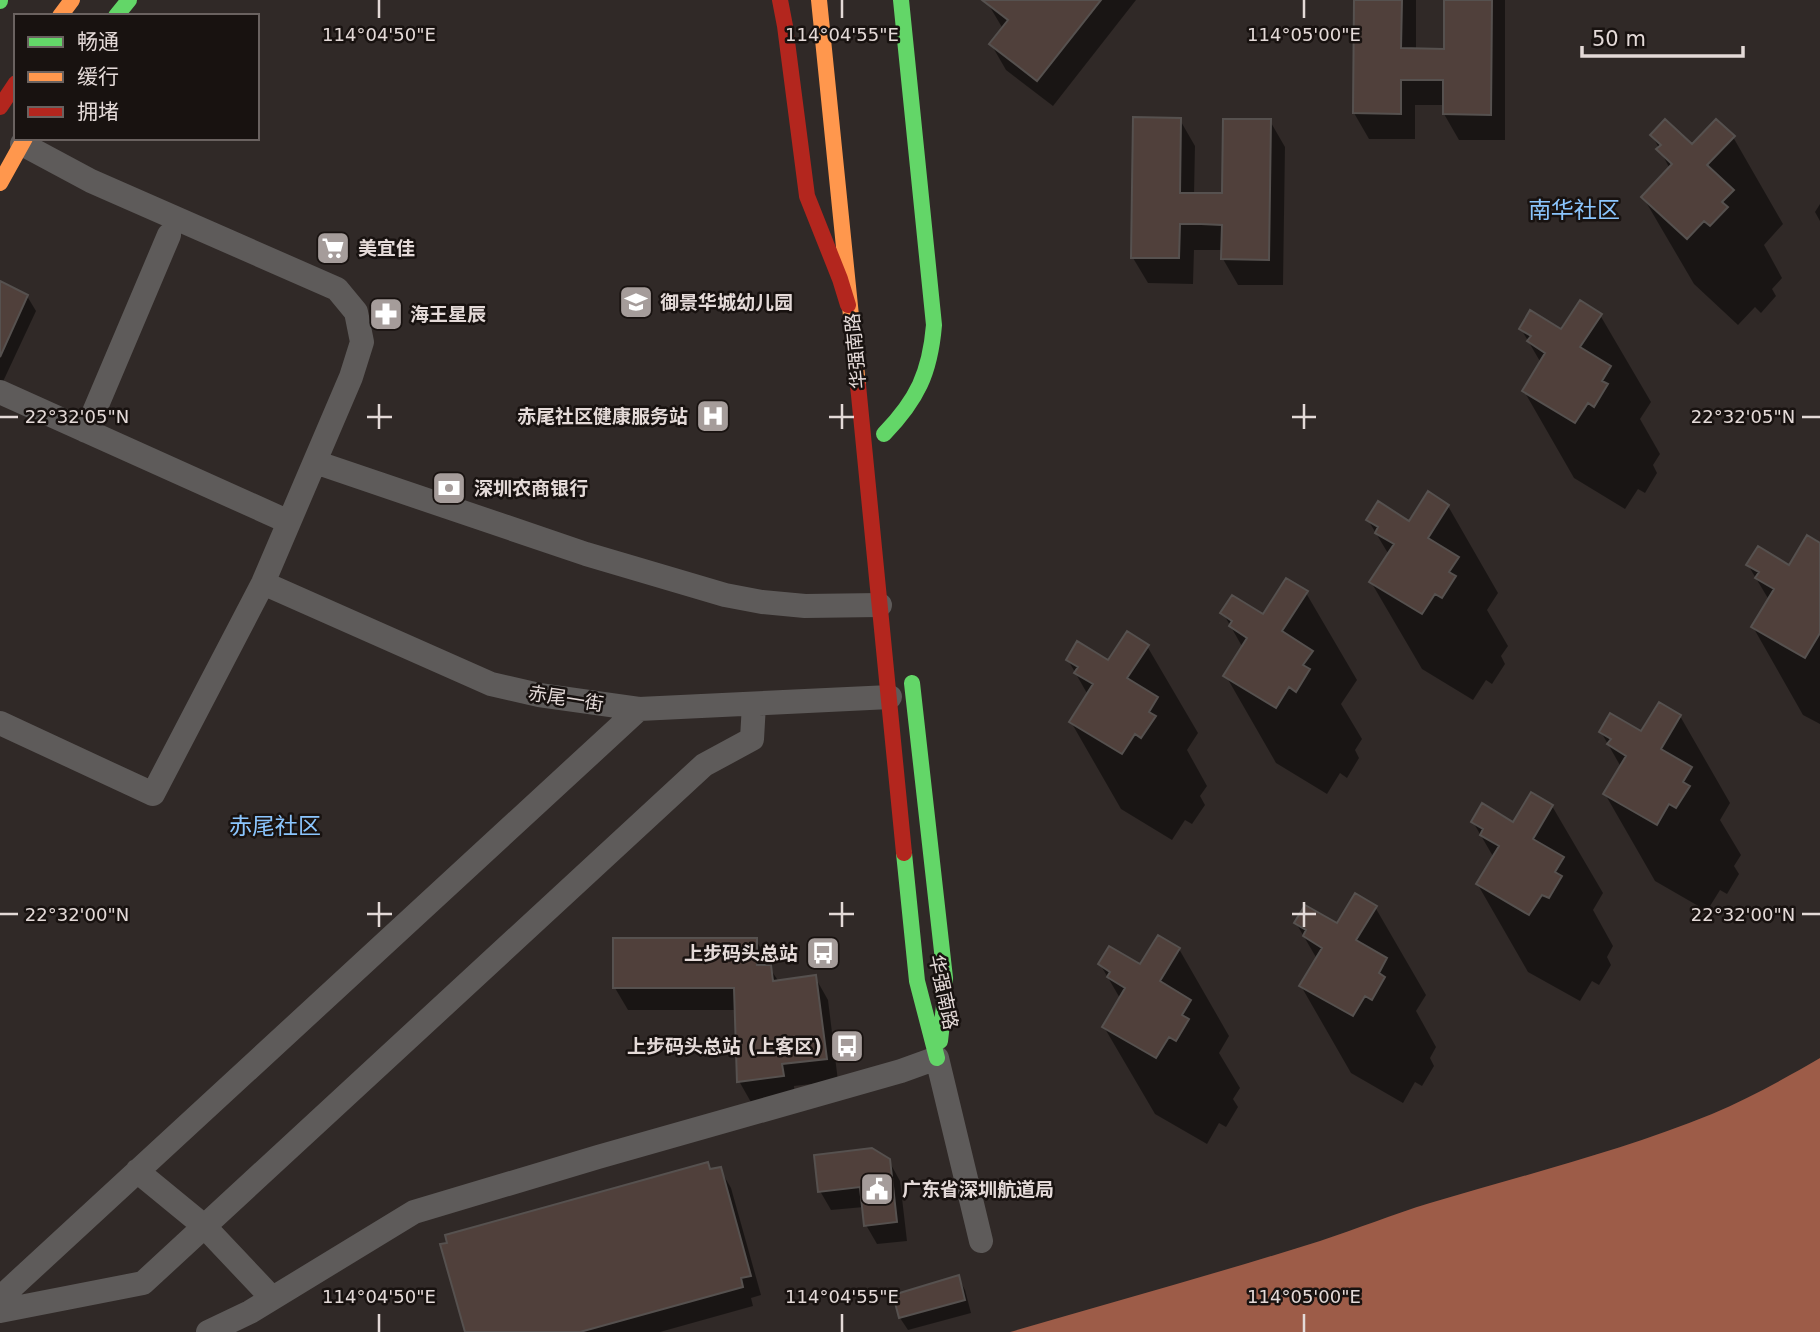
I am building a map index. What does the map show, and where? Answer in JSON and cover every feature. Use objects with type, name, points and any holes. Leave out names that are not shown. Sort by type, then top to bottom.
[{"type":"main road","points":[[118,14],[129,0]]},
{"type":"main road","points":[[779,0],[785,26],[807,196],[848,305]]},
{"type":"main road","name":"华强南路","points":[[819,0],[917,981],[937,1058]]},
{"type":"main road","points":[[885,441],[919,392],[928,370],[934,325],[901,0]]},
{"type":"main road","points":[[0,107],[14,86]]},
{"type":"main road","points":[[0,183],[24,141]]},
{"type":"main road","points":[[885,441],[897,394]]},
{"type":"main road","name":"华强南路","points":[[882,407],[885,441]]},
{"type":"main road","name":"华强南路","points":[[910,667],[946,978],[946,997],[937,1058]]},
{"type":"street","points":[[0,723],[153,794],[263,583],[351,377],[362,342],[356,312],[337,289],[91,181],[24,141]]},
{"type":"street","points":[[86,431],[169,235]]},
{"type":"street","points":[[0,392],[289,522]]},
{"type":"street","points":[[315,462],[586,554],[725,595],[805,606],[880,605]]},
{"type":"street","name":"赤尾一街","points":[[263,583],[491,684],[539,695],[639,709],[890,697]]},
{"type":"street","points":[[0,1311],[143,1283],[704,765],[752,739],[754,704]]},
{"type":"street","points":[[0,1298],[639,709]]},
{"type":"street","points":[[208,1332],[250,1312],[414,1212],[937,1058],[981,1241]]},
{"type":"street","points":[[137,1171],[204,1226],[272,1298]]},
{"type":"shaded area","points":[[1820,1058],[1820,1332],[1010,1332],[1282,1253],[1416,1207],[1643,1140],[1726,1108]]},
{"type":"building","points":[[982,0],[1101,0],[1037,81],[989,44],[1008,20]]},
{"type":"building","points":[[1354,0],[1402,0],[1401,48],[1444,49],[1444,0],[1492,0],[1491,115],[1443,114],[1443,80],[1401,80],[1401,114],[1353,113]]},
{"type":"building","points":[[1133,117],[1181,118],[1180,193],[1222,193],[1223,119],[1271,119],[1269,260],[1221,259],[1222,225],[1201,224],[1180,224],[1179,258],[1131,258]]},
{"type":"building","points":[[1665,119],[1692,144],[1716,119],[1735,136],[1707,165],[1734,190],[1722,202],[1728,207],[1710,226],[1704,221],[1687,239],[1641,197],[1672,164],[1656,149],[1661,145],[1650,135]]},
{"type":"building","points":[[0,281],[28,295],[0,357]]},
{"type":"building","points":[[1580,300],[1602,314],[1580,347],[1611,366],[1602,381],[1608,384],[1594,407],[1588,403],[1575,423],[1522,391],[1545,353],[1527,341],[1531,336],[1519,329],[1530,310],[1561,329]]},
{"type":"building","points":[[1428,491],[1449,505],[1428,538],[1459,557],[1449,572],[1456,576],[1442,598],[1435,594],[1422,614],[1369,582],[1394,544],[1375,533],[1378,527],[1366,520],[1378,501],[1409,521]]},
{"type":"building","points":[[1807,535],[1820,543],[1820,633],[1805,658],[1751,627],[1774,589],[1755,578],[1759,572],[1746,565],[1758,546],[1789,565]]},
{"type":"building","points":[[1286,578],[1308,591],[1282,631],[1313,651],[1303,665],[1310,669],[1296,692],[1289,687],[1276,708],[1223,676],[1247,638],[1229,626],[1232,621],[1220,613],[1232,595],[1263,614]]},
{"type":"building","points":[[1127,631],[1149,645],[1127,678],[1158,697],[1149,712],[1156,716],[1141,738],[1135,734],[1122,754],[1069,722],[1093,684],[1074,673],[1078,667],[1066,660],[1077,641],[1108,660]]},
{"type":"building","points":[[1659,702],[1681,715],[1661,749],[1692,767],[1683,782],[1690,786],[1676,808],[1669,804],[1657,825],[1603,794],[1626,756],[1607,744],[1611,739],[1599,732],[1610,713],[1641,731]]},
{"type":"building","points":[[1531,792],[1553,805],[1533,839],[1564,857],[1555,872],[1562,876],[1549,898],[1542,895],[1529,915],[1476,884],[1499,846],[1480,835],[1483,829],[1471,822],[1482,803],[1513,822]]},
{"type":"building","points":[[1355,893],[1377,906],[1356,940],[1387,958],[1379,973],[1385,977],[1372,1000],[1365,996],[1353,1016],[1299,986],[1322,948],[1303,936],[1306,930],[1294,923],[1305,905],[1337,923]]},
{"type":"building","points":[[1158,935],[1180,948],[1160,981],[1191,1000],[1182,1015],[1189,1019],[1176,1041],[1169,1037],[1156,1058],[1102,1027],[1125,988],[1107,977],[1110,972],[1098,964],[1109,946],[1140,964]]},
{"type":"building","points":[[613,938],[757,938],[757,965],[771,965],[773,981],[816,975],[827,1059],[782,1064],[784,1076],[737,1082],[734,988],[613,988]]},
{"type":"building","name":"广东省深圳航道局","points":[[872,1148],[890,1159],[897,1222],[864,1226],[860,1187],[818,1192],[814,1155]]},
{"type":"building","points":[[708,1162],[710,1169],[721,1167],[751,1276],[741,1278],[743,1287],[580,1332],[465,1332],[440,1244],[447,1243],[445,1235]]},
{"type":"building","points":[[959,1275],[965,1300],[899,1318],[893,1295]]},
{"type":"traffic: fast","points":[[118,14],[129,0]]},
{"type":"traffic: fast","points":[[884,434],[905,409],[920,385],[929,358],[934,325],[901,0]]},
{"type":"traffic: fast","points":[[912,683],[945,978],[940,1041]]},
{"type":"traffic: fast","points":[[904,853],[917,981],[937,1058]]},
{"type":"traffic: slow","points":[[62,14],[72,0]]},
{"type":"traffic: slow","points":[[819,0],[858,385]]},
{"type":"traffic: slow","points":[[0,183],[24,140]]},
{"type":"traffic: jam","points":[[780,0],[807,196],[848,305]]},
{"type":"traffic: jam","points":[[0,107],[14,86]]},
{"type":"traffic: jam","points":[[858,385],[904,853]]},
{"type":"place","name":"美宜佳","points":[[333,248]]},
{"type":"place","name":"御景华城幼儿园","points":[[636,302]]},
{"type":"place","name":"海王星辰","points":[[386,314]]},
{"type":"place","name":"赤尾社区健康服务站","points":[[713,416]]},
{"type":"place","name":"深圳农商银行","points":[[449,488]]},
{"type":"place","name":"上步码头总站","points":[[823,953]]},
{"type":"place","name":"上步码头总站 (上客区)","points":[[847,1046]]},
{"type":"place","name":"广东省深圳航道局","points":[[877,1189]]},
{"type":"district","name":"南华社区","points":[[1574,210]]},
{"type":"district","name":"赤尾社区","points":[[275,826]]}]
